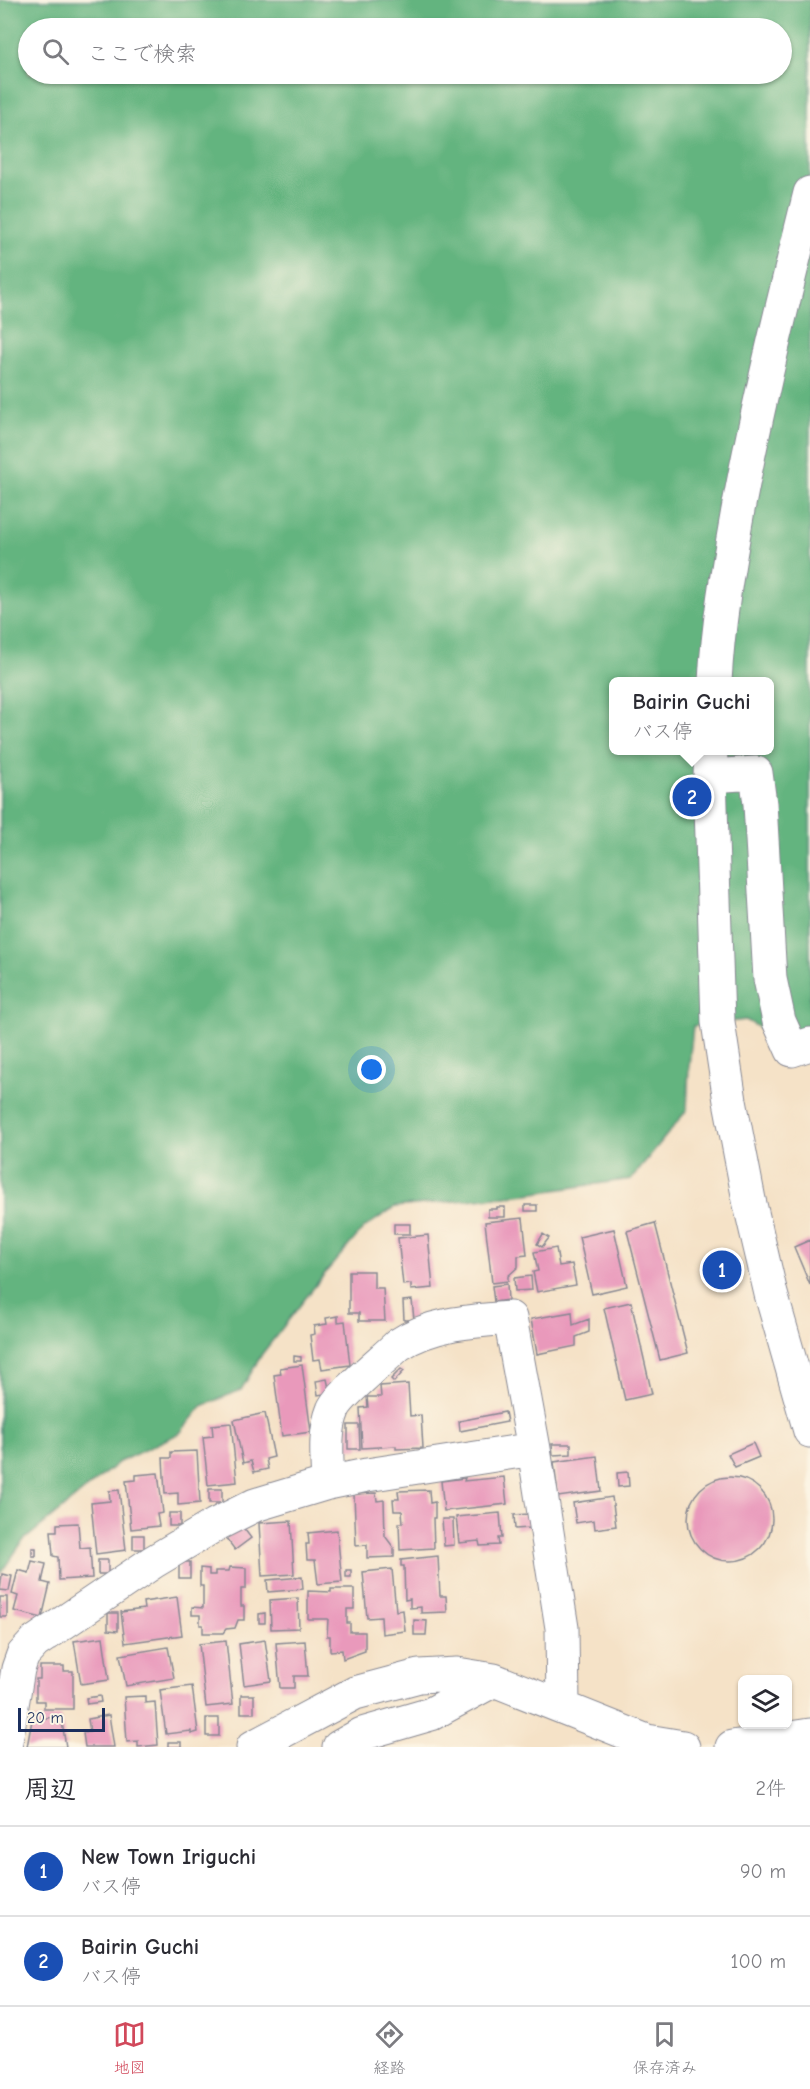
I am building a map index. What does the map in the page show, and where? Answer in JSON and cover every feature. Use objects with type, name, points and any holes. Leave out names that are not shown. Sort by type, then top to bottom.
[{"type":"street","points":[[715,677],[723,594],[746,464],[810,193]]},
{"type":"street","points":[[810,1044],[792,1050],[779,1021],[770,979],[760,804],[756,773],[710,763],[718,1022],[749,1200],[771,1294],[810,1431]]},
{"type":"street","points":[[328,1483],[327,1455],[333,1407],[398,1345],[429,1329],[472,1321],[510,1318],[534,1449],[562,1628],[563,1707]]},
{"type":"street","points":[[5,1747],[18,1669],[23,1655],[36,1642],[153,1562],[215,1525],[255,1505],[328,1483],[534,1449]]},
{"type":"street","points":[[252,1747],[355,1693],[419,1676],[457,1674],[494,1680],[646,1741],[683,1747]]},
{"type":"street","points":[[339,1747],[362,1734],[431,1714],[494,1680]]},
{"type":"street","points":[[732,1747],[810,1735]]},
{"type":"green space","points":[[0,0],[810,0],[810,1057],[746,1020],[693,1026],[687,1110],[631,1179],[527,1194],[395,1207],[364,1228],[326,1272],[262,1354],[241,1390],[202,1406],[180,1433],[119,1462],[23,1541],[0,1574]]},
{"type":"building","points":[[525,1205],[537,1205],[537,1211],[525,1211]]},
{"type":"building","points":[[497,1207],[505,1207],[505,1217],[488,1217],[488,1209],[497,1209]]},
{"type":"building","points":[[523,1218],[527,1255],[518,1256],[518,1267],[508,1276],[508,1281],[492,1283],[485,1222]]},
{"type":"building","points":[[655,1223],[688,1353],[660,1360],[627,1231]]},
{"type":"building","points":[[394,1224],[410,1224],[410,1234],[394,1234]]},
{"type":"building","points":[[614,1229],[627,1286],[592,1294],[579,1237]]},
{"type":"building","points":[[543,1234],[549,1238],[542,1247],[537,1244]]},
{"type":"building","points":[[428,1235],[433,1288],[411,1290],[411,1284],[403,1285],[398,1238]]},
{"type":"building","points":[[810,1240],[810,1285],[794,1247]]},
{"type":"building","points":[[556,1248],[559,1266],[572,1264],[576,1285],[537,1292],[533,1272],[538,1271],[534,1252]]},
{"type":"building","points":[[349,1271],[374,1271],[374,1288],[383,1288],[385,1321],[359,1321],[359,1313],[349,1313]]},
{"type":"building","points":[[531,1276],[532,1290],[515,1291],[514,1278]]},
{"type":"building","points":[[507,1284],[508,1300],[494,1302],[492,1286]]},
{"type":"building","points":[[412,1300],[414,1320],[404,1320],[403,1301]]},
{"type":"building","points":[[631,1302],[652,1394],[625,1400],[604,1308]]},
{"type":"building","points":[[572,1312],[573,1325],[589,1319],[589,1332],[576,1337],[576,1346],[537,1354],[531,1319]]},
{"type":"building","points":[[338,1316],[338,1322],[345,1321],[350,1365],[322,1369],[320,1359],[313,1360],[310,1335],[315,1334],[314,1326],[327,1324],[326,1318]]},
{"type":"building","points":[[294,1356],[301,1357],[301,1361],[294,1361]]},
{"type":"building","points":[[302,1365],[311,1432],[282,1436],[274,1375],[281,1374],[280,1368]]},
{"type":"building","points":[[401,1369],[404,1371],[394,1382],[391,1379]]},
{"type":"building","points":[[327,1379],[330,1393],[318,1395],[316,1381]]},
{"type":"building","points":[[408,1384],[410,1416],[421,1415],[423,1448],[396,1449],[396,1446],[362,1448],[360,1408],[368,1407],[367,1397],[381,1397],[380,1386]]},
{"type":"building","points":[[505,1412],[507,1422],[460,1431],[459,1421]]},
{"type":"building","points":[[265,1413],[274,1457],[266,1459],[268,1469],[254,1472],[251,1461],[243,1463],[234,1420]]},
{"type":"building","points":[[231,1423],[237,1482],[208,1485],[203,1437],[213,1436],[212,1425]]},
{"type":"building","points":[[348,1425],[359,1425],[360,1449],[348,1449]]},
{"type":"building","points":[[753,1443],[759,1457],[735,1467],[728,1454]]},
{"type":"building","points":[[552,1444],[571,1444],[571,1454],[553,1455]]},
{"type":"building","points":[[197,1451],[200,1503],[178,1505],[178,1493],[165,1494],[163,1458],[171,1458],[171,1452]]},
{"type":"building","points":[[597,1456],[601,1491],[558,1497],[554,1462]]},
{"type":"building","points":[[628,1472],[629,1486],[618,1487],[617,1473]]},
{"type":"building","points":[[158,1473],[163,1513],[157,1514],[159,1526],[131,1529],[126,1481],[136,1480],[136,1475]]},
{"type":"building","points":[[504,1477],[507,1504],[444,1511],[441,1481]]},
{"type":"building","points":[[730,1477],[746,1480],[760,1489],[769,1503],[772,1519],[769,1535],[760,1549],[746,1558],[730,1561],[714,1558],[700,1549],[691,1535],[688,1519],[691,1503],[700,1489],[714,1480]]},
{"type":"building","points":[[209,1489],[222,1489],[222,1503],[209,1503]]},
{"type":"building","points":[[119,1490],[126,1550],[96,1554],[91,1503],[110,1501],[109,1491]]},
{"type":"building","points":[[429,1490],[430,1503],[435,1502],[434,1548],[400,1550],[399,1523],[403,1523],[402,1511],[394,1511],[393,1499],[399,1499],[398,1491]]},
{"type":"building","points":[[376,1493],[377,1501],[384,1500],[385,1536],[394,1548],[394,1557],[367,1558],[367,1545],[356,1546],[354,1494]]},
{"type":"building","points":[[612,1497],[616,1526],[595,1529],[594,1520],[576,1523],[573,1503]]},
{"type":"building","points":[[169,1513],[180,1513],[180,1526],[169,1526]]},
{"type":"building","points":[[500,1513],[502,1538],[498,1538],[499,1545],[480,1546],[479,1541],[459,1543],[456,1517]]},
{"type":"building","points":[[529,1514],[530,1528],[515,1529],[514,1515]]},
{"type":"building","points":[[442,1519],[453,1519],[454,1545],[444,1546]]},
{"type":"building","points":[[291,1521],[294,1574],[262,1576],[259,1523]]},
{"type":"building","points":[[78,1523],[80,1548],[90,1547],[92,1578],[59,1580],[58,1557],[53,1556],[51,1531],[57,1531],[57,1524]]},
{"type":"building","points":[[242,1526],[251,1538],[235,1550],[226,1538]]},
{"type":"building","points":[[337,1530],[342,1582],[318,1584],[315,1560],[307,1560],[308,1533]]},
{"type":"building","points":[[133,1535],[144,1535],[144,1549],[133,1549]]},
{"type":"building","points":[[32,1548],[36,1548],[36,1556],[32,1556]]},
{"type":"building","points":[[438,1556],[440,1596],[446,1596],[447,1612],[421,1613],[421,1607],[410,1608],[410,1599],[405,1600],[404,1566],[401,1566],[401,1560]]},
{"type":"building","points":[[98,1560],[108,1560],[108,1574],[98,1574]]},
{"type":"building","points":[[32,1561],[46,1564],[42,1582],[50,1584],[42,1618],[14,1611],[18,1596],[12,1594],[18,1570],[29,1573]]},
{"type":"building","points":[[179,1562],[190,1562],[190,1578],[179,1578]]},
{"type":"building","points":[[230,1567],[246,1568],[246,1589],[241,1589],[244,1620],[238,1620],[235,1628],[226,1629],[223,1633],[203,1633],[200,1615],[192,1615],[192,1607],[203,1608],[200,1568],[209,1569],[209,1575],[215,1575],[215,1571],[229,1571]]},
{"type":"building","points":[[392,1569],[396,1611],[403,1610],[405,1631],[382,1634],[381,1617],[367,1618],[363,1572]]},
{"type":"building","points":[[346,1570],[351,1570],[351,1577],[346,1577]]},
{"type":"building","points":[[2,1574],[12,1576],[9,1591],[0,1590]]},
{"type":"building","points":[[302,1577],[303,1589],[268,1592],[267,1580]]},
{"type":"building","points":[[331,1589],[354,1589],[354,1609],[347,1609],[347,1623],[350,1623],[350,1632],[365,1632],[365,1651],[343,1659],[342,1650],[330,1651],[330,1636],[327,1636],[328,1619],[308,1619],[308,1591],[331,1592]]},
{"type":"building","points":[[0,1597],[7,1597],[7,1617],[0,1617]]},
{"type":"building","points":[[177,1597],[182,1635],[125,1643],[121,1612],[144,1609],[143,1602]]},
{"type":"building","points":[[298,1598],[299,1628],[271,1629],[270,1600]]},
{"type":"building","points":[[108,1613],[118,1613],[118,1631],[108,1630]]},
{"type":"building","points":[[265,1613],[265,1623],[259,1623],[259,1614]]},
{"type":"building","points":[[414,1620],[427,1621],[426,1635],[414,1635]]},
{"type":"building","points":[[103,1637],[109,1680],[81,1684],[74,1641]]},
{"type":"building","points":[[265,1640],[271,1681],[244,1685],[239,1644]]},
{"type":"building","points":[[226,1641],[233,1704],[206,1707],[199,1644]]},
{"type":"building","points":[[305,1641],[308,1676],[294,1676],[294,1688],[280,1688],[276,1643]]},
{"type":"building","points":[[168,1647],[174,1678],[126,1686],[120,1655]]},
{"type":"building","points":[[40,1666],[64,1666],[64,1671],[73,1671],[73,1709],[44,1709],[44,1701],[36,1701],[36,1679],[40,1679]]},
{"type":"building","points":[[192,1686],[198,1732],[166,1734],[160,1690]]},
{"type":"building","points":[[241,1695],[254,1695],[254,1713],[241,1713]]},
{"type":"building","points":[[100,1696],[101,1702],[87,1704],[86,1698]]},
{"type":"building","points":[[145,1696],[145,1703],[155,1702],[158,1745],[138,1747],[138,1741],[127,1742],[124,1697]]},
{"type":"building","points":[[109,1715],[114,1747],[85,1747],[83,1733],[90,1732],[88,1719]]},
{"type":"building","points":[[61,1716],[66,1747],[27,1747],[32,1720]]},
{"type":"building","points":[[206,1718],[219,1718],[219,1736],[206,1736]]},
{"type":"building","points":[[168,1742],[181,1742],[181,1747],[168,1747]]},
{"type":"place","name":"Bairin Guchi","points":[[692,797]]},
{"type":"place","name":"New Town Iriguchi","points":[[722,1270]]}]
